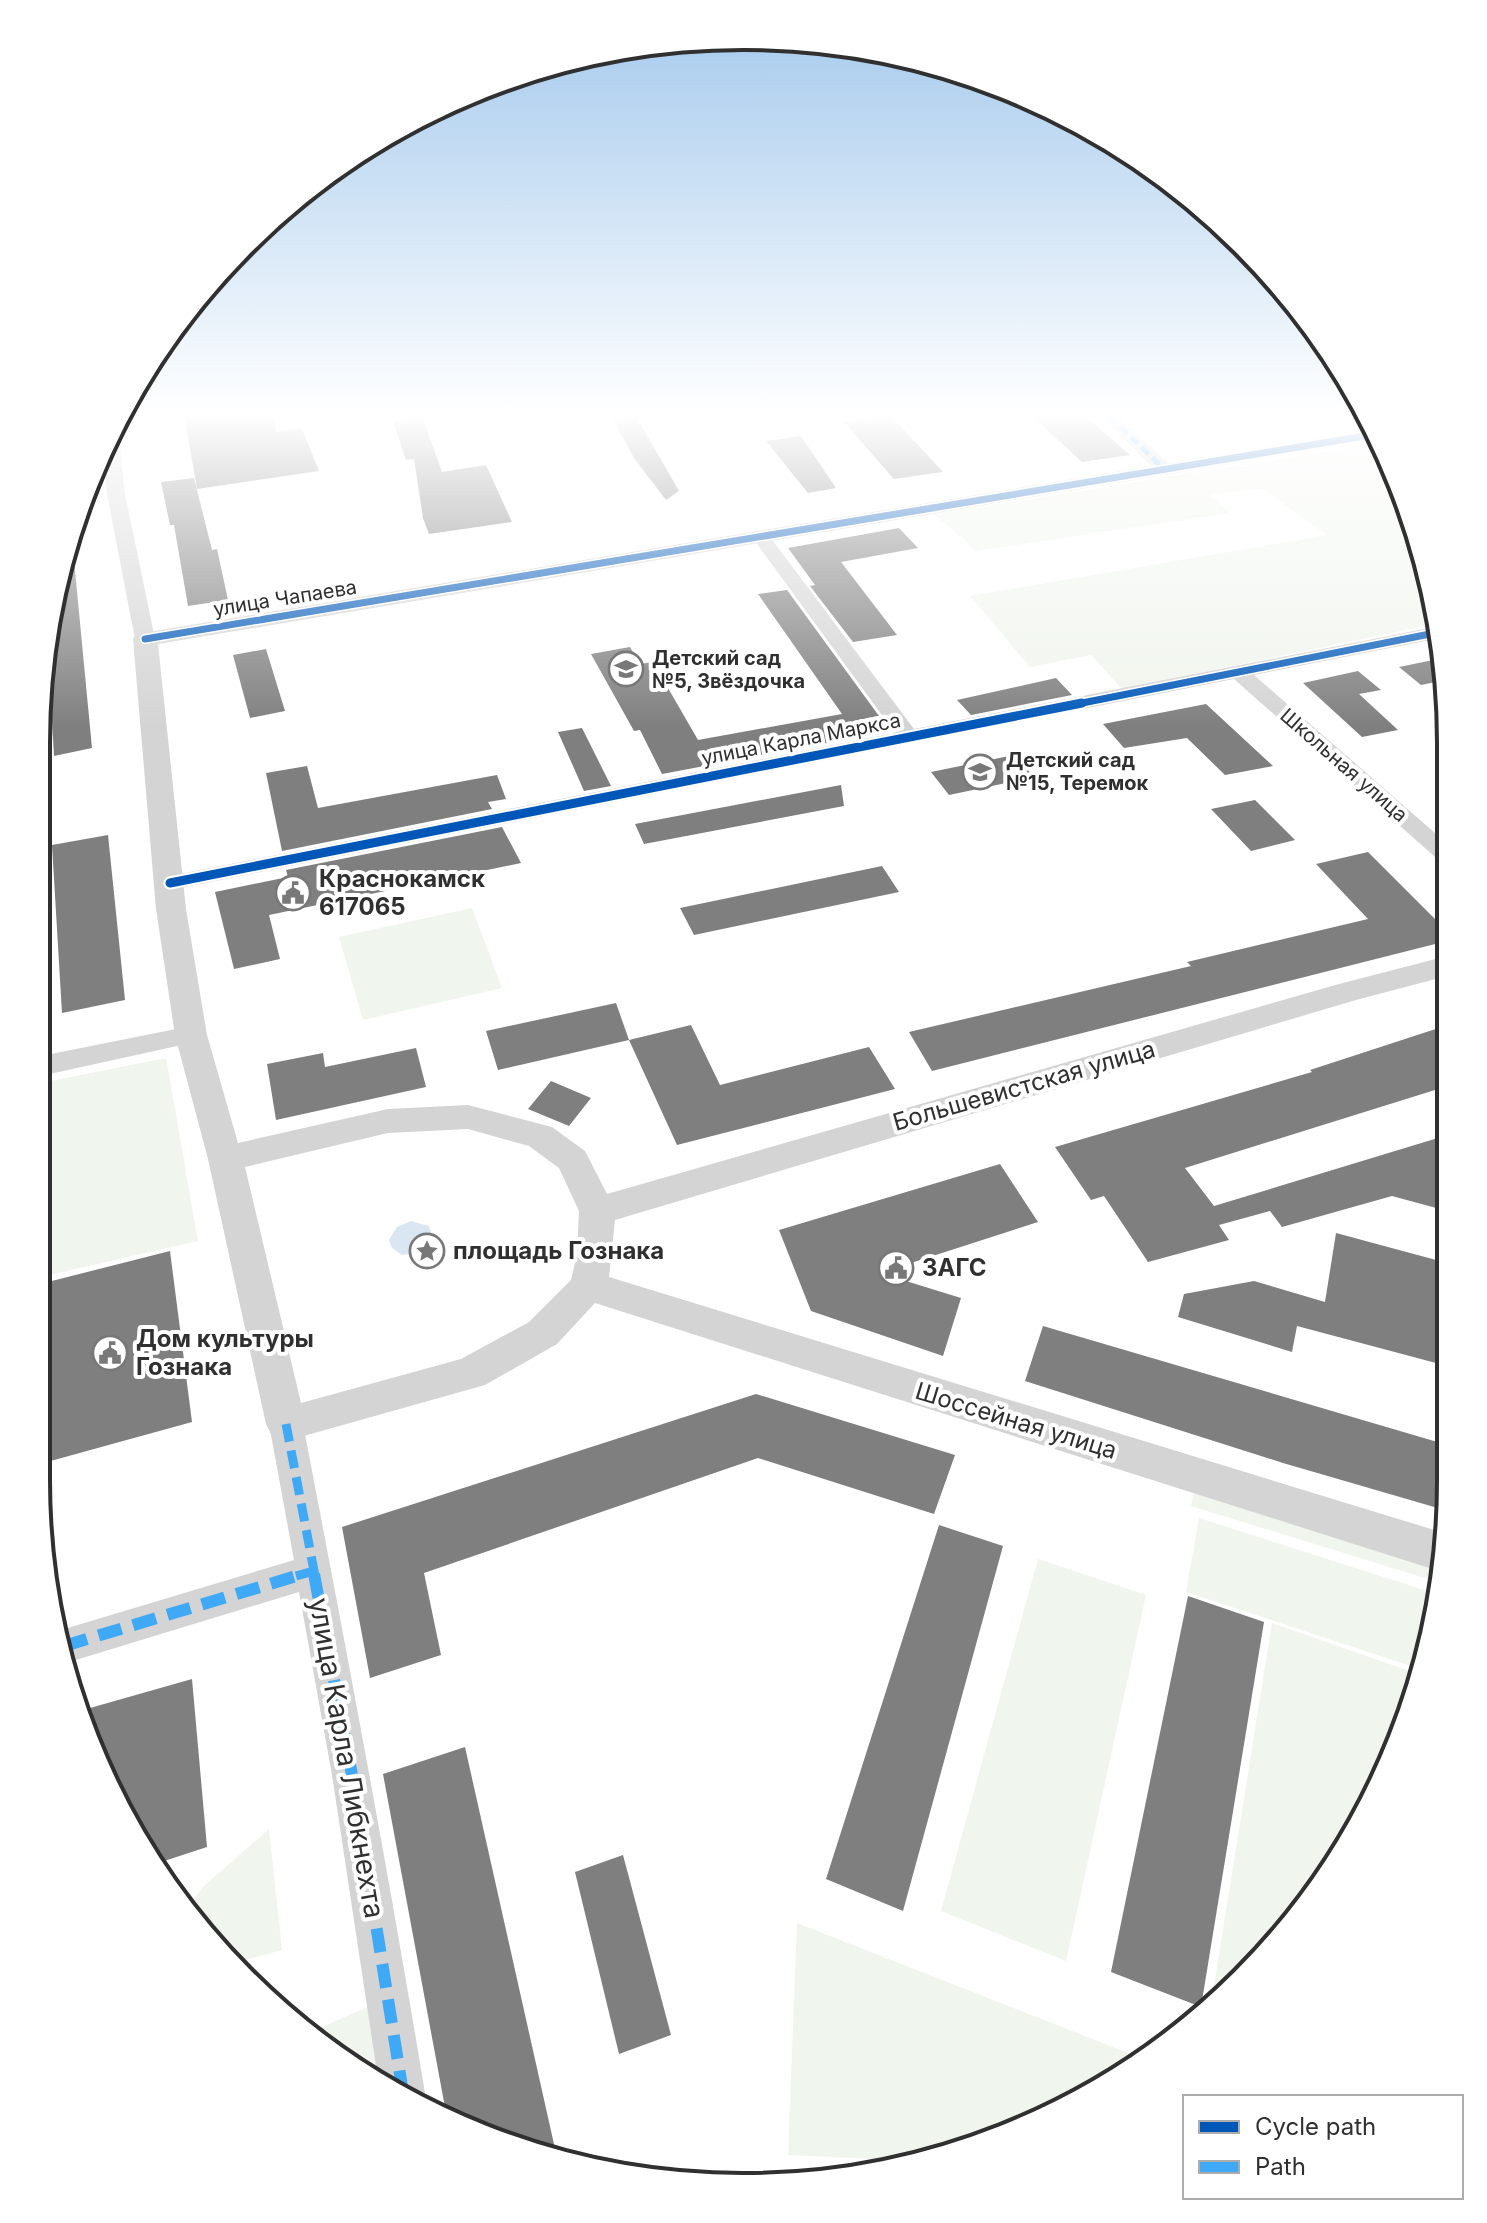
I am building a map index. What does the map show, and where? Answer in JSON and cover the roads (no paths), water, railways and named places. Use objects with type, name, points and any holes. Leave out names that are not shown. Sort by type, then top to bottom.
[{"type":"street","points":[[121,520],[145,639],[171,909],[191,1035],[225,1159],[286,1424],[471,1373],[543,1333],[588,1286],[595,1254],[597,1211],[573,1160],[540,1136],[468,1117],[388,1121],[225,1159]]},
{"type":"street","name":"улица Чапаева","points":[[145,639],[865,520]]},
{"type":"street","points":[[761,537],[908,736]]},
{"type":"street","name":"улица Карла Маркса","points":[[170,883],[1428,634]]},
{"type":"street","name":"Школьная улица","points":[[1237,671],[1437,847]]},
{"type":"street","name":"Большевистская улица","points":[[597,1211],[1350,991],[1437,969]]},
{"type":"street","points":[[50,1064],[191,1035]]},
{"type":"street","name":"Шоссейная улица","points":[[588,1286],[1433,1550]]},
{"type":"street","name":"улица Карла Либкнехта","points":[[286,1424],[352,1775],[401,2082]]},
{"type":"street","points":[[70,1644],[314,1571]]},
{"type":"place","name":"Детский сад №5, Звёздочка","points":[[626,669]]},
{"type":"place","name":"Детский сад №15, Теремок","points":[[980,772]]},
{"type":"place","name":"Краснокамск 617065","points":[[293,893]]},
{"type":"place","name":"площадь Гознака","points":[[427,1251]]},
{"type":"place","name":"ЗАГС","points":[[896,1268]]},
{"type":"place","name":"Дом культуры Гознака","points":[[110,1353]]}]
